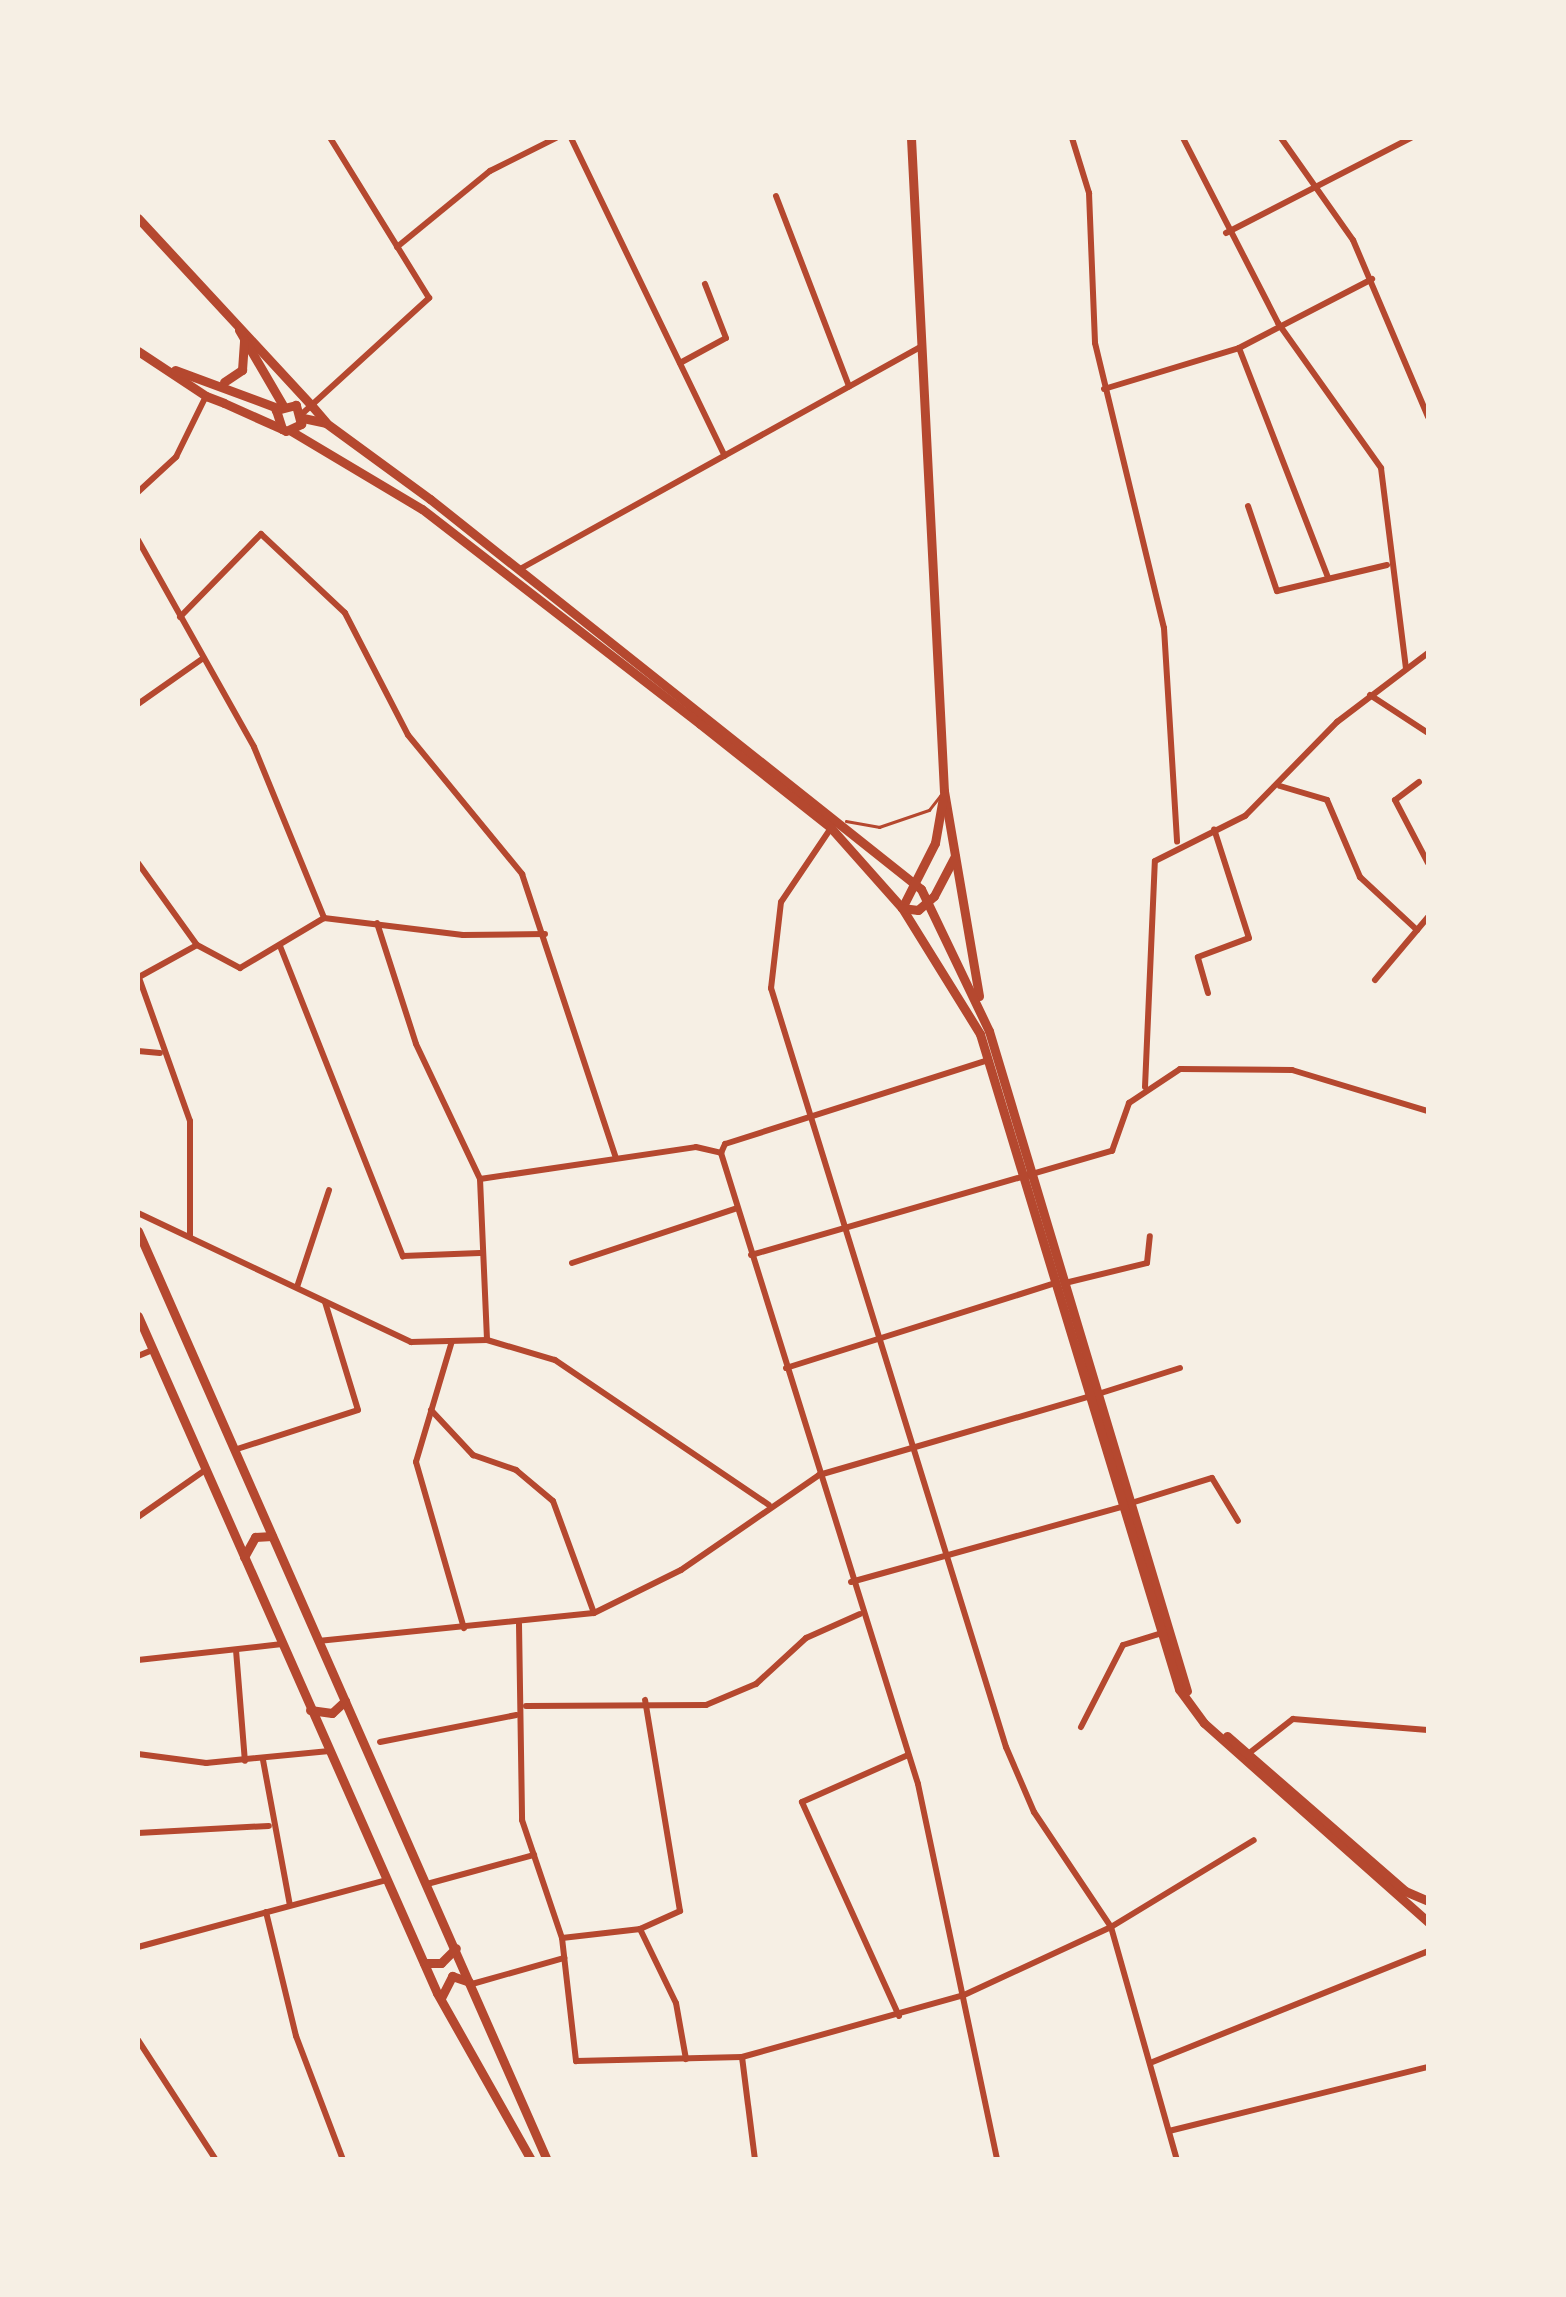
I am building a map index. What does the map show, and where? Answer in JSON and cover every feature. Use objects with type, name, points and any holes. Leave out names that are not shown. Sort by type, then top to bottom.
[{"type":"main road","points":[[911,138],[944,791],[980,1008],[1158,1634],[1204,1723],[1428,1922]]},
{"type":"main road","points":[[138,218],[326,423],[846,821],[914,879],[929,900],[980,1008]]},
{"type":"main road","points":[[234,322],[280,406],[286,430]]},
{"type":"main road","points":[[224,382],[242,370],[244,338]]},
{"type":"main road","points":[[138,351],[175,370],[206,396],[286,430],[422,510],[831,828],[902,908],[966,1004],[1027,1175]]},
{"type":"main road","points":[[175,370],[224,382],[326,423]]},
{"type":"main road","points":[[293,384],[302,413]]},
{"type":"main road","points":[[286,430],[302,413]]},
{"type":"main road","points":[[902,908],[935,843],[944,791]]},
{"type":"main road","points":[[902,908],[929,900],[956,854]]},
{"type":"main road","points":[[138,1231],[547,2160]]},
{"type":"main road","points":[[138,1316],[424,1963],[531,2160]]},
{"type":"main road","points":[[1124,1505],[1184,1686],[1248,1754],[1405,1891],[1428,1901]]},
{"type":"main road","points":[[244,1557],[255,1537],[272,1536]]},
{"type":"main road","points":[[310,1710],[332,1713],[344,1701]]},
{"type":"main road","points":[[424,1963],[441,1964],[456,1948]]},
{"type":"main road","points":[[441,1998],[452,1976],[472,1984]]},
{"type":"street","points":[[302,413],[429,298],[330,138]]},
{"type":"street","points":[[397,247],[490,172],[556,138]]},
{"type":"street","points":[[571,138],[725,456]]},
{"type":"street","points":[[1072,138],[1089,193],[1104,389],[1164,628],[1177,842]]},
{"type":"street","points":[[1183,138],[1226,233],[1278,323],[1381,468],[1388,565],[1406,668]]},
{"type":"street","points":[[1282,138],[1372,280],[1424,396],[1428,417]]},
{"type":"street","points":[[1226,233],[1412,138]]},
{"type":"street","points":[[776,196],[849,386]]},
{"type":"street","points":[[1104,389],[1239,348],[1278,323],[1372,280]]},
{"type":"street","points":[[680,362],[726,338],[705,284]]},
{"type":"street","points":[[520,570],[922,346]]},
{"type":"street","points":[[1239,348],[1328,578]]},
{"type":"street","points":[[138,492],[176,457],[206,396]]},
{"type":"street","points":[[1248,506],[1276,591],[1388,565]]},
{"type":"street","points":[[180,617],[260,534],[345,613],[408,735],[522,874],[545,934],[573,1049],[616,1158]]},
{"type":"street","points":[[138,540],[254,748],[324,918]]},
{"type":"street","points":[[751,1255],[1112,1151],[1145,1086],[1148,877],[1177,842],[1214,829],[1280,786],[1370,695],[1428,652]]},
{"type":"street","points":[[138,704],[202,658]]},
{"type":"street","points":[[1370,695],[1428,733]]},
{"type":"street","points":[[1420,782],[1395,800],[1428,863]]},
{"type":"street","points":[[1280,786],[1327,800],[1360,877],[1417,930]]},
{"type":"street","points":[[831,828],[781,902],[769,964],[914,1448],[1024,1792],[1110,1926],[1178,2160]]},
{"type":"street","points":[[1208,993],[1198,957],[1250,938],[1214,829]]},
{"type":"street","points":[[138,863],[197,945],[244,968],[324,918],[545,934]]},
{"type":"street","points":[[1375,980],[1428,918]]},
{"type":"street","points":[[377,923],[416,1044],[480,1178],[480,1253],[487,1340]]},
{"type":"street","points":[[190,1235],[190,1121],[160,1053],[138,976],[197,945]]},
{"type":"street","points":[[280,946],[403,1256],[480,1253]]},
{"type":"street","points":[[138,1051],[160,1053]]},
{"type":"street","points":[[988,1060],[725,1144],[721,1153],[860,1614],[908,1755],[964,1995],[997,2160]]},
{"type":"street","points":[[1145,1086],[1210,1064],[1292,1070],[1428,1110]]},
{"type":"street","points":[[480,1178],[616,1158],[721,1153]]},
{"type":"street","points":[[296,1287],[330,1190]]},
{"type":"street","points":[[572,1263],[737,1208]]},
{"type":"street","points":[[138,1213],[411,1342],[487,1340],[555,1360],[769,1505]]},
{"type":"street","points":[[786,1368],[1059,1283],[1148,1263],[1150,1236]]},
{"type":"street","points":[[234,1450],[358,1410],[325,1300]]},
{"type":"street","points":[[452,1340],[416,1462],[464,1628]]},
{"type":"street","points":[[138,1356],[152,1350]]},
{"type":"street","points":[[318,1641],[519,1624],[594,1613],[682,1570],[769,1505],[819,1475],[1180,1368]]},
{"type":"street","points":[[431,1410],[473,1455],[516,1470],[553,1500],[594,1613]]},
{"type":"street","points":[[138,1517],[205,1470]]},
{"type":"street","points":[[851,1582],[948,1558],[1212,1478],[1238,1520]]},
{"type":"street","points":[[380,1742],[516,1715],[526,1706],[732,1697],[806,1638],[860,1614]]},
{"type":"street","points":[[519,1624],[526,1706]]},
{"type":"street","points":[[1081,1727],[1123,1645],[1158,1634]]},
{"type":"street","points":[[138,1660],[282,1644]]},
{"type":"street","points":[[236,1650],[246,1761]]},
{"type":"street","points":[[562,1938],[640,1929],[680,1911],[646,1700]]},
{"type":"street","points":[[516,1715],[522,1820],[562,1938],[573,2059],[742,2057],[899,2016],[964,1995],[1110,1926],[1254,1840]]},
{"type":"street","points":[[1248,1754],[1293,1719],[1428,1730]]},
{"type":"street","points":[[138,1754],[246,1761],[329,1750]]},
{"type":"street","points":[[899,2016],[802,1802],[908,1755]]},
{"type":"street","points":[[262,1760],[270,1826],[290,1905]]},
{"type":"street","points":[[138,1833],[270,1826]]},
{"type":"street","points":[[427,1884],[534,1855]]},
{"type":"street","points":[[138,1948],[387,1880]]},
{"type":"street","points":[[266,1912],[296,2036],[343,2160]]},
{"type":"street","points":[[640,1929],[676,2003],[686,2059]]},
{"type":"street","points":[[1150,2063],[1428,1951]]},
{"type":"street","points":[[472,1984],[564,1958]]},
{"type":"street","points":[[138,2040],[216,2160]]},
{"type":"street","points":[[742,2057],[754,2160]]},
{"type":"street","points":[[1169,2131],[1428,2066]]},
{"type":"lane","points":[[846,821],[879,827],[929,810],[944,791]]}]
